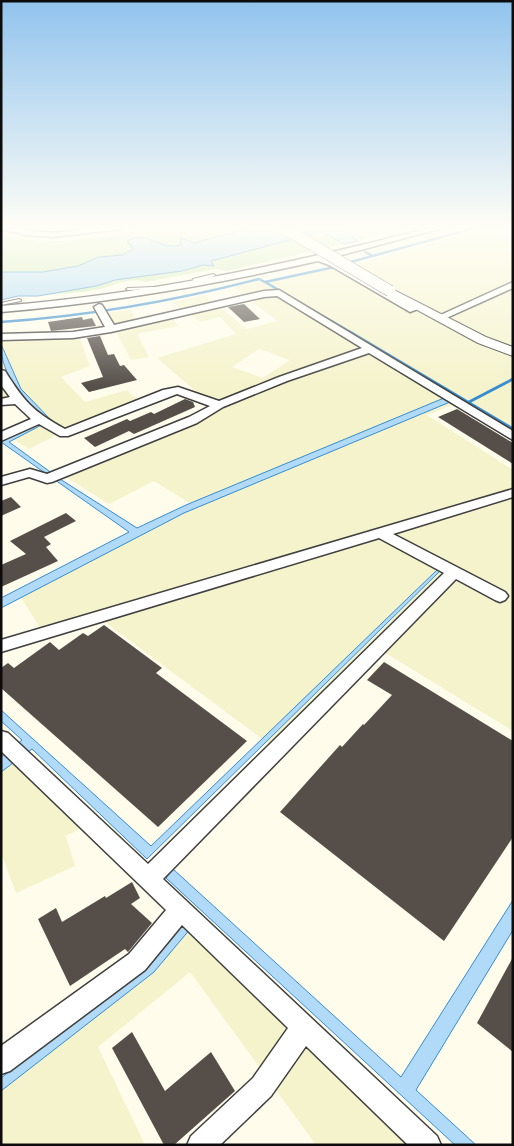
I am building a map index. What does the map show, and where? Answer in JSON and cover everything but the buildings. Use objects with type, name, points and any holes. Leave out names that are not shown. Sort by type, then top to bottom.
[{"type":"street","points":[[1,309],[108,299],[211,280]]},
{"type":"street","points":[[1,316],[101,310],[218,286],[236,280]]},
{"type":"street","points":[[363,280],[410,308],[418,307]]},
{"type":"street","points":[[372,280],[418,307],[482,340],[513,352]]},
{"type":"street","points":[[439,318],[513,285]]},
{"type":"street","points":[[1,337],[73,335],[111,329],[272,292],[280,293],[513,436]]},
{"type":"street","points":[[101,310],[111,329]]},
{"type":"street","points":[[1,481],[30,473],[47,479],[193,420],[219,405],[283,379],[370,349]]},
{"type":"street","points":[[1,374],[16,400],[42,422],[64,433],[166,392],[178,390],[219,405]]},
{"type":"street","points":[[1,402],[16,400]]},
{"type":"street","points":[[1,437],[42,422]]},
{"type":"street","points":[[63,473],[80,480]]},
{"type":"street","points":[[1,646],[513,493]]},
{"type":"street","points":[[381,533],[500,596]]},
{"type":"street","points":[[148,879],[454,572]]},
{"type":"street","points":[[11,748],[428,1145]]},
{"type":"street","points":[[1,1062],[137,962],[181,909]]},
{"type":"street","points":[[200,1145],[262,1087],[304,1027]]},
{"type":"lane","points":[[128,289],[163,288],[166,290]]},
{"type":"lane","points":[[1,304],[19,300]]},
{"type":"shaded area","points":[[276,280],[357,280],[408,310],[418,311],[474,340],[513,357],[513,431],[461,401],[427,415],[513,470],[513,491],[41,630],[18,592],[191,504],[154,481],[109,504],[64,476],[222,406],[200,395],[157,358],[236,334],[220,317],[201,322],[172,302],[204,295],[247,329],[277,321],[234,288],[259,281],[264,283]],"holes":[[[259,349],[290,360],[263,378],[232,367]]]},
{"type":"shaded area","points":[[382,280],[513,280],[513,348],[439,313]]},
{"type":"shaded area","points":[[131,310],[138,324],[172,317],[178,326],[137,334],[149,357],[131,360],[106,313]]},
{"type":"shaded area","points":[[79,336],[90,366],[61,377],[85,402],[127,390],[139,401],[70,428],[29,449],[10,437],[43,421],[19,397],[1,400],[1,377],[5,376],[1,366],[1,339]]},
{"type":"shaded area","points":[[513,498],[513,731],[382,651],[456,577],[394,537],[394,533]]},
{"type":"shaded area","points":[[380,537],[447,572],[273,747],[102,620]]},
{"type":"shaded area","points":[[1,753],[83,827],[66,836],[75,866],[16,893],[1,853]]},
{"type":"shaded area","points":[[186,925],[414,1145],[316,1145],[190,972],[98,1047],[145,1145],[1,1145],[1,1086]]},
{"type":"green space","points":[[69,280],[153,280],[125,282],[81,292],[14,297],[1,300],[1,295]]},
{"type":"water","points":[[1,280],[113,280],[96,286],[1,300]]},
{"type":"water","points":[[1,344],[21,389],[51,420],[9,442],[60,479],[137,528],[186,505],[444,398],[450,402],[184,513],[1,608],[1,598],[129,532],[1,442],[45,419],[21,394],[9,376],[2,356]]},
{"type":"water","points":[[438,569],[441,570],[147,859],[32,749],[1,772],[1,757],[22,740],[1,721],[1,710],[151,846]]},
{"type":"water","points":[[173,869],[401,1077],[513,900],[513,930],[416,1090],[476,1145],[455,1145],[166,878]]},
{"type":"water","points":[[185,924],[191,928],[154,972],[1,1091],[1,1078],[141,969],[179,927]]},
{"type":"waterway","points":[[1,322],[99,312],[195,294],[253,280]]},
{"type":"waterway","points":[[265,282],[272,280]]},
{"type":"waterway","points":[[265,282],[352,333]]},
{"type":"waterway","points":[[350,332],[513,429]]},
{"type":"waterway","points":[[469,402],[513,379]]}]
